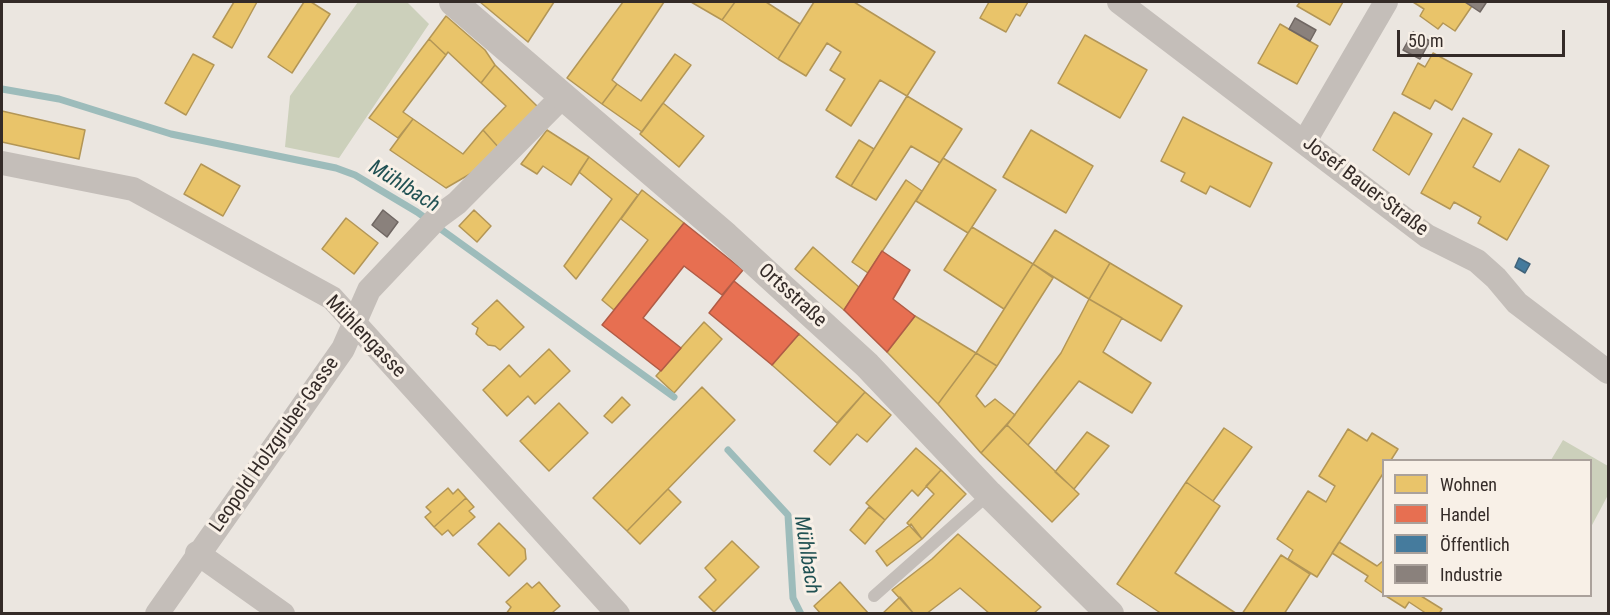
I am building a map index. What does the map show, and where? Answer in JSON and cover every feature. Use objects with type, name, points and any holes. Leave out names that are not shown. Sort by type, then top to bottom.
[{"type":"street","name":"Ortsstraße","points":[[453,2],[726,236],[867,365],[989,494],[1110,614]]},
{"type":"street","name":"Josef Bauer-Straße","points":[[1119,2],[1305,141],[1427,236],[1477,261],[1496,278],[1517,303],[1608,372]]},
{"type":"street","points":[[1305,141],[1386,2]]},
{"type":"street","name":"Leopold Holzgruber-Gasse","points":[[157,614],[343,349],[369,290],[432,224],[457,203],[564,95]]},
{"type":"street","name":"Mühlengasse","points":[[2,163],[133,189],[332,298],[618,614]]},
{"type":"street","points":[[197,554],[283,614]]},
{"type":"lane","points":[[874,596],[989,494]]},
{"type":"green space","points":[[358,2],[407,2],[429,24],[339,158],[285,147],[290,96]]},
{"type":"green space","points":[[1563,440],[1608,466],[1608,495],[1592,525],[1592,459],[1552,459]]},
{"type":"building: Wohnen","points":[[234,2],[257,2],[232,48],[213,37]]},
{"type":"building: Wohnen","points":[[304,2],[311,2],[330,14],[292,73],[268,57]]},
{"type":"building: Wohnen","points":[[480,2],[554,2],[528,42]]},
{"type":"building: Wohnen","points":[[623,2],[664,2],[612,80],[617,84],[602,104],[567,78]]},
{"type":"building: Wohnen","points":[[691,2],[735,2],[722,20]]},
{"type":"building: Wohnen","points":[[735,2],[766,2],[800,24],[778,59],[722,20]]},
{"type":"building: Wohnen","points":[[814,2],[854,2],[935,52],[907,96],[880,80],[851,126],[826,110],[845,79],[830,70],[841,52],[827,43],[806,76],[778,59]]},
{"type":"building: Wohnen","points":[[989,2],[1028,2],[1020,16],[1016,14],[1006,32],[980,18]]},
{"type":"building: Wohnen","points":[[1300,2],[1343,2],[1330,25],[1297,6]]},
{"type":"building: Wohnen","points":[[1413,2],[1465,2],[1472,6],[1455,31],[1443,23],[1438,29],[1420,16],[1424,9]]},
{"type":"building: Wohnen","points":[[446,16],[485,50],[495,65],[481,83],[448,52],[446,55],[429,39]]},
{"type":"building: Wohnen","points":[[1280,24],[1318,46],[1297,84],[1258,63]]},
{"type":"building: Wohnen","points":[[1085,35],[1147,70],[1120,118],[1058,83]]},
{"type":"building: Wohnen","points":[[429,39],[446,55],[403,112],[413,119],[398,138],[369,118]]},
{"type":"building: Wohnen","points":[[1433,53],[1472,74],[1452,110],[1435,100],[1430,109],[1402,94],[1418,63],[1425,67]]},
{"type":"building: Wohnen","points":[[193,54],[214,65],[186,115],[165,103]]},
{"type":"building: Wohnen","points":[[675,54],[691,65],[642,132],[602,104],[617,84],[641,101]]},
{"type":"building: Wohnen","points":[[495,65],[538,107],[500,149],[483,130],[506,106],[481,83]]},
{"type":"building: Wohnen","points":[[907,96],[962,129],[940,163],[911,146],[876,200],[851,186]]},
{"type":"building: Wohnen","points":[[663,103],[704,136],[679,167],[640,134]]},
{"type":"building: Wohnen","points":[[2,111],[85,130],[79,159],[2,142]]},
{"type":"building: Wohnen","points":[[1394,112],[1432,134],[1409,175],[1373,150]]},
{"type":"building: Wohnen","points":[[1183,117],[1272,163],[1250,207],[1210,186],[1206,194],[1181,181],[1185,173],[1161,161]]},
{"type":"building: Wohnen","points":[[1463,118],[1492,134],[1473,167],[1500,182],[1519,149],[1549,166],[1507,240],[1478,223],[1481,217],[1454,202],[1450,209],[1421,193]]},
{"type":"building: Wohnen","points":[[413,119],[463,154],[483,130],[500,149],[482,167],[446,188],[390,150]]},
{"type":"building: Wohnen","points":[[547,130],[589,157],[571,185],[543,166],[537,174],[521,164]]},
{"type":"building: Wohnen","points":[[1031,130],[1093,166],[1066,213],[1003,177]]},
{"type":"building: Wohnen","points":[[859,140],[874,149],[851,186],[836,177]]},
{"type":"building: Wohnen","points":[[589,157],[638,195],[576,279],[564,266],[612,199],[579,172]]},
{"type":"building: Wohnen","points":[[943,158],[996,190],[968,233],[916,201]]},
{"type":"building: Wohnen","points":[[201,164],[240,186],[223,216],[184,194]]},
{"type":"building: Wohnen","points":[[906,180],[922,191],[868,273],[852,262]]},
{"type":"building: Wohnen","points":[[642,190],[684,223],[614,310],[602,300],[648,240],[621,219]]},
{"type":"building: Wohnen","points":[[474,210],[491,226],[477,242],[459,226]]},
{"type":"building: Wohnen","points":[[346,218],[378,243],[354,274],[322,249]]},
{"type":"building: Wohnen","points":[[972,227],[1033,264],[1004,309],[944,270]]},
{"type":"building: Wohnen","points":[[1055,230],[1110,263],[1089,299],[1033,264]]},
{"type":"building: Wohnen","points":[[813,247],[860,288],[844,310],[795,269]]},
{"type":"building: Wohnen","points":[[1110,263],[1182,306],[1161,341],[1089,299]]},
{"type":"building: Wohnen","points":[[1033,264],[1053,278],[997,366],[976,353]]},
{"type":"building: Wohnen","points":[[1089,299],[1122,318],[1103,352],[1151,383],[1132,413],[1079,381],[1028,445],[1007,425],[1061,353]]},
{"type":"building: Wohnen","points":[[497,300],[524,327],[500,350],[488,345],[476,334],[478,328],[472,324]]},
{"type":"building: Wohnen","points":[[915,316],[976,353],[938,404],[887,352]]},
{"type":"building: Wohnen","points":[[704,322],[722,339],[674,393],[656,376]]},
{"type":"building: Wohnen","points":[[799,334],[865,392],[837,423],[772,365]]},
{"type":"building: Wohnen","points":[[549,349],[570,371],[535,404],[528,396],[507,416],[483,390],[509,365],[520,377]]},
{"type":"building: Wohnen","points":[[976,353],[997,366],[976,396],[985,407],[995,399],[1015,415],[981,453],[938,404]]},
{"type":"building: Wohnen","points":[[702,387],[735,420],[627,531],[593,498]]},
{"type":"building: Wohnen","points":[[865,392],[891,415],[867,442],[857,434],[830,465],[814,451]]},
{"type":"building: Wohnen","points":[[622,397],[630,405],[612,423],[604,416]]},
{"type":"building: Wohnen","points":[[559,403],[588,433],[549,471],[520,441]]},
{"type":"building: Wohnen","points":[[1007,425],[1079,494],[1052,522],[981,453]]},
{"type":"building: Wohnen","points":[[1224,428],[1252,447],[1213,501],[1186,482]]},
{"type":"building: Wohnen","points":[[1348,429],[1367,441],[1372,433],[1398,449],[1392,459],[1382,459],[1382,475],[1317,577],[1288,559],[1293,550],[1277,539],[1308,491],[1326,502],[1335,486],[1319,476]]},
{"type":"building: Wohnen","points":[[1087,432],[1109,446],[1074,489],[1055,472]]},
{"type":"building: Wohnen","points":[[916,448],[941,470],[918,496],[912,490],[885,520],[866,503]]},
{"type":"building: Wohnen","points":[[941,470],[966,494],[922,539],[907,523],[934,494],[926,486]]},
{"type":"building: Wohnen","points":[[1186,482],[1220,506],[1175,573],[1237,614],[1162,614],[1117,584]]},
{"type":"building: Wohnen","points":[[448,488],[453,494],[458,489],[466,498],[434,527],[425,517],[431,512],[426,507]]},
{"type":"building: Wohnen","points":[[668,489],[681,502],[640,544],[627,531]]},
{"type":"building: Wohnen","points":[[466,498],[474,507],[469,511],[475,517],[453,536],[448,530],[442,535],[434,527]]},
{"type":"building: Wohnen","points":[[869,507],[885,520],[865,544],[850,530]]},
{"type":"building: Wohnen","points":[[499,523],[525,549],[526,559],[509,576],[478,544]]},
{"type":"building: Wohnen","points":[[911,524],[922,539],[887,566],[876,551]]},
{"type":"building: Wohnen","points":[[958,534],[1041,607],[1033,614],[990,614],[960,588],[926,614],[914,614],[892,590],[932,559]]},
{"type":"building: Wohnen","points":[[732,541],[759,567],[714,612],[699,597],[716,580],[705,568]]},
{"type":"building: Wohnen","points":[[1339,542],[1377,566],[1382,562],[1382,593],[1365,581],[1368,576],[1332,553]]},
{"type":"building: Wohnen","points":[[1281,555],[1310,574],[1284,614],[1242,614]]},
{"type":"building: Wohnen","points":[[539,582],[560,606],[553,612],[555,614],[506,614],[511,607],[506,602],[527,583],[532,588]]},
{"type":"building: Wohnen","points":[[840,582],[869,614],[821,614],[814,606]]},
{"type":"building: Wohnen","points":[[900,597],[914,614],[882,614]]},
{"type":"building: Wohnen","points":[[1388,597],[1423,597],[1442,609],[1439,614],[1427,614],[1409,602],[1405,608]]},
{"type":"building: Handel","points":[[684,223],[743,270],[722,295],[684,266],[643,318],[681,348],[661,371],[602,325]]},
{"type":"building: Handel","points":[[882,251],[910,270],[893,299],[915,316],[887,352],[844,310]]},
{"type":"building: Handel","points":[[734,281],[799,334],[772,365],[709,313]]},
{"type":"building: Öffentlich","points":[[1519,258],[1530,264],[1525,273],[1515,267]]},
{"type":"building: Industrie","points":[[1465,2],[1484,2],[1486,3],[1480,12]]},
{"type":"building: Industrie","points":[[1295,18],[1316,30],[1310,41],[1289,29]]},
{"type":"building: Industrie","points":[[1413,32],[1430,41],[1420,59],[1403,50]]},
{"type":"building: Industrie","points":[[383,210],[398,222],[387,237],[372,225]]},
{"type":"waterway","name":"Mühlbach","points":[[2,89],[59,99],[171,134],[336,168],[355,175],[417,212],[674,397]]},
{"type":"waterway","name":"Mühlbach","points":[[728,450],[788,515],[793,598],[801,614]]}]
